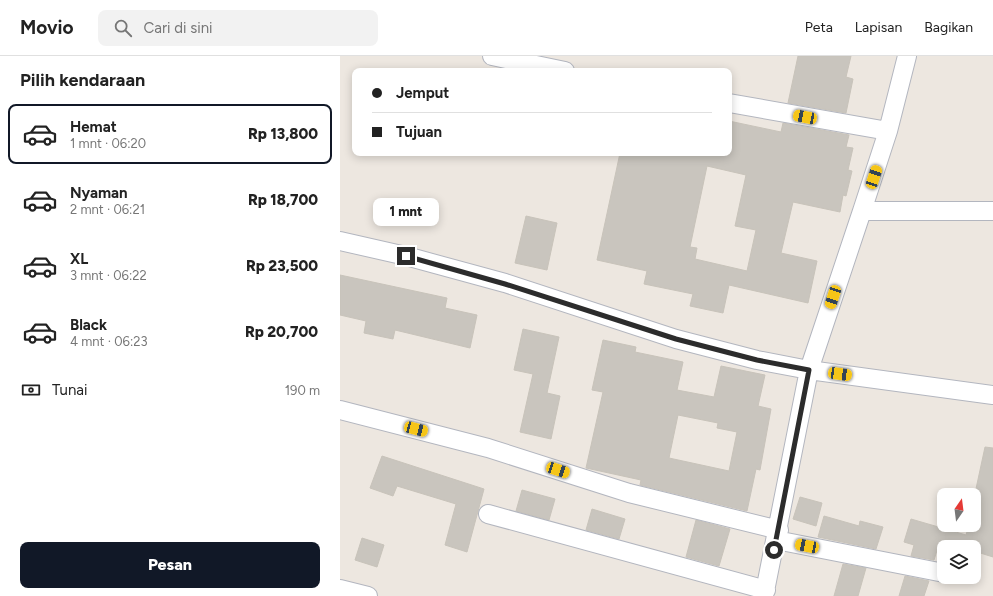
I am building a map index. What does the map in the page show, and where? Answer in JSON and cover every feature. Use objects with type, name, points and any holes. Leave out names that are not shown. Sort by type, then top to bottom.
[{"type":"street","points":[[492,56],[550,68]]},
{"type":"street","points":[[488,514],[765,593],[778,535],[809,370],[888,131],[907,56]]},
{"type":"street","points":[[732,104],[888,131]]},
{"type":"street","points":[[862,211],[993,212]]},
{"type":"street","points":[[340,241],[406,256],[505,284],[676,339],[757,360],[809,370],[993,395]]},
{"type":"street","points":[[340,410],[488,448],[629,493],[778,535],[937,571]]},
{"type":"street","points":[[340,589],[368,596]]},
{"type":"building","points":[[798,56],[851,56],[846,77],[853,79],[846,113],[788,103]]},
{"type":"building","points":[[732,122],[781,132],[783,123],[849,135],[846,147],[853,148],[848,170],[852,171],[846,196],[843,195],[840,212],[793,202],[781,253],[817,261],[808,303],[729,285],[723,313],[690,306],[693,294],[644,284],[647,271],[597,260],[619,156],[732,156]],"holes":[[[707,166],[746,175],[735,226],[756,230],[747,271],[695,259],[697,248],[690,247]]]},
{"type":"building","points":[[526,216],[557,223],[547,270],[515,263]]},
{"type":"building","points":[[340,275],[447,298],[445,308],[477,315],[470,348],[395,330],[393,339],[364,333],[366,321],[340,315]]},
{"type":"building","points":[[523,329],[559,337],[547,393],[560,396],[551,439],[520,432],[533,374],[514,370]]},
{"type":"building","points":[[603,340],[636,347],[635,352],[683,362],[677,390],[714,397],[721,366],[765,375],[758,406],[771,409],[760,470],[756,469],[747,511],[640,485],[641,480],[586,468],[603,392],[592,390]],"holes":[[[678,415],[718,423],[717,428],[737,432],[729,471],[669,458]]]},
{"type":"building","points":[[985,447],[993,448],[993,557],[981,553],[981,540],[937,540],[937,550],[934,560],[911,556],[914,545],[904,542],[911,519],[937,527],[937,532],[956,532],[966,535],[967,532],[981,532],[981,488],[976,488]]},
{"type":"building","points":[[382,456],[484,489],[467,552],[445,545],[456,504],[397,486],[393,496],[370,488]]},
{"type":"building","points":[[522,490],[555,499],[549,520],[516,511]]},
{"type":"building","points":[[800,497],[822,503],[816,526],[793,519]]},
{"type":"building","points":[[592,509],[625,519],[619,539],[586,530]]},
{"type":"building","points":[[824,516],[859,526],[860,521],[883,527],[876,549],[818,537]]},
{"type":"building","points":[[696,520],[730,529],[719,566],[686,557]]},
{"type":"building","points":[[362,538],[384,545],[377,567],[355,560]]},
{"type":"building","points":[[843,564],[866,568],[858,596],[834,596]]},
{"type":"building","points":[[905,576],[929,581],[924,596],[899,596]]},
{"type":"route","points":[[406,256],[505,284],[676,339],[757,360],[809,370],[797,439],[774,550]]}]
